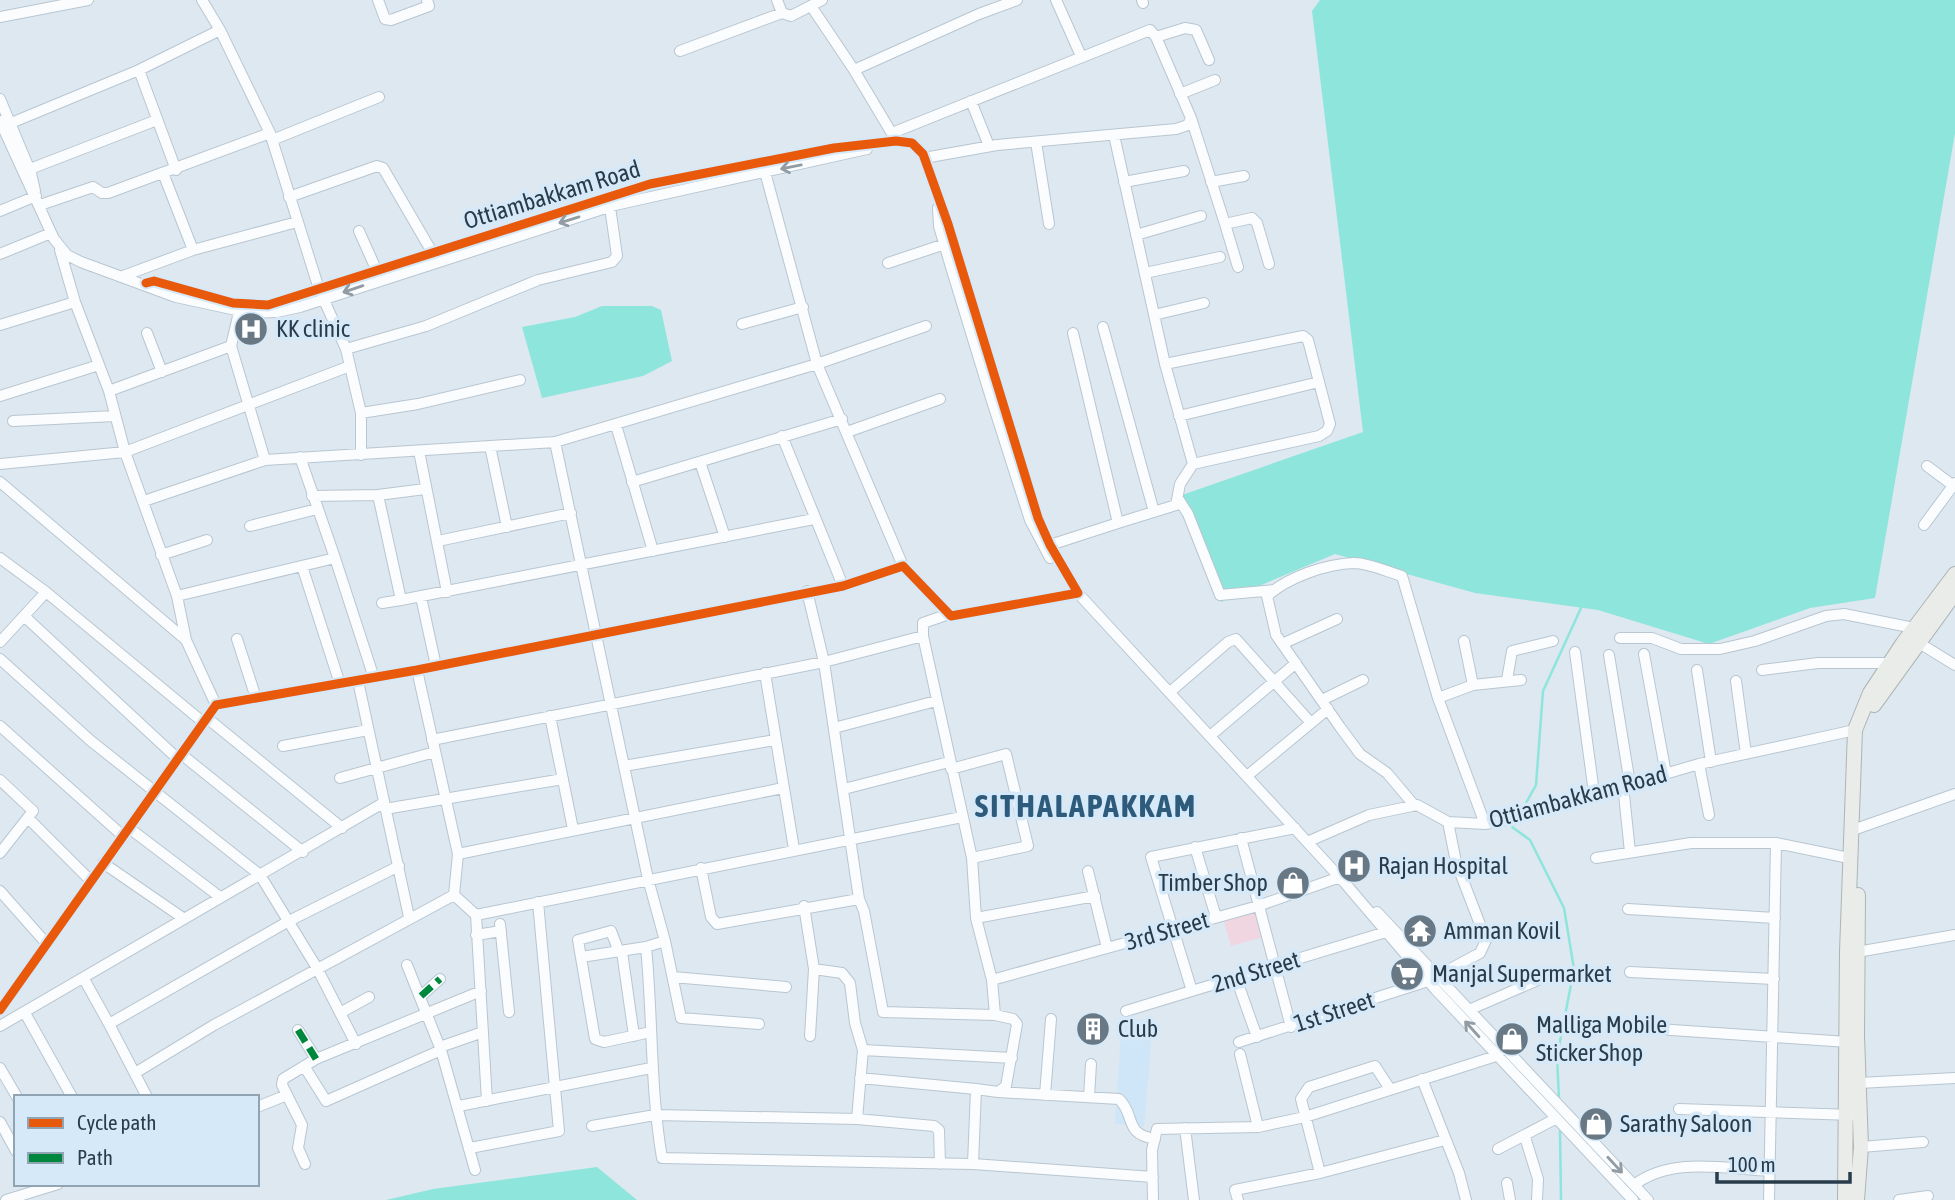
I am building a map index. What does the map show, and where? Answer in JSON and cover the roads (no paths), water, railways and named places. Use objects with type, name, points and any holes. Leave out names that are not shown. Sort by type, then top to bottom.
[{"type":"main road","points":[[1844,1200],[1852,1115],[1859,1083],[1855,730],[1862,708],[1890,663],[1955,575]]},
{"type":"main road","points":[[1857,1200],[1861,1147],[1852,1115],[1848,1042],[1849,859],[1856,829],[1864,729],[1878,698],[1955,593]]},
{"type":"street","points":[[0,17],[27,6],[88,0]]},
{"type":"street","points":[[202,0],[220,30],[271,136],[322,294],[346,349],[361,413],[362,455]]},
{"type":"street","points":[[378,0],[385,19],[391,20],[429,6],[427,0]]},
{"type":"street","points":[[777,0],[782,13]]},
{"type":"street","points":[[680,51],[782,13],[791,16],[822,0]]},
{"type":"street","points":[[854,70],[979,14],[1017,0]]},
{"type":"street","points":[[1056,0],[1081,56]]},
{"type":"street","points":[[811,6],[894,137],[912,143],[924,158],[938,203],[948,223],[1002,407],[1050,545],[1079,593]]},
{"type":"street","name":"Ottiambakkam Road","points":[[322,294],[610,207],[844,156],[880,144],[971,101],[1141,31],[1150,30],[1156,37],[1185,28],[1196,30],[1209,60]]},
{"type":"street","points":[[3,125],[139,70],[220,30]]},
{"type":"street","points":[[1156,37],[1191,118],[1238,267]]},
{"type":"street","points":[[139,70],[176,170]]},
{"type":"street","points":[[1180,94],[1214,80]]},
{"type":"street","points":[[0,211],[37,198],[93,187],[102,193],[108,193],[379,97]]},
{"type":"street","name":"Ottiambakkam Road","points":[[0,99],[3,125],[19,168],[37,198]]},
{"type":"street","points":[[971,101],[989,146]]},
{"type":"street","points":[[924,158],[989,146],[1177,129],[1188,125],[1191,118]]},
{"type":"street","points":[[30,169],[157,120]]},
{"type":"street","name":"Ottiambakkam Road","points":[[3,125],[30,169],[37,198],[59,247],[81,262],[146,283],[153,290],[176,297],[277,312],[376,269],[650,184],[822,150],[880,144]]},
{"type":"street","points":[[1114,135],[1165,363],[1194,464]]},
{"type":"street","points":[[1036,142],[1049,224]]},
{"type":"street","points":[[289,197],[377,166],[383,168],[432,252]]},
{"type":"street","points":[[1124,182],[1184,171]]},
{"type":"street","points":[[765,172],[817,364],[903,566],[949,614]]},
{"type":"street","points":[[163,173],[194,250]]},
{"type":"street","points":[[1211,182],[1244,176]]},
{"type":"street","points":[[938,203],[939,226],[1030,520],[1053,564],[1307,842],[1439,975],[1648,1200]]},
{"type":"street","points":[[346,349],[426,326],[549,277],[612,261],[617,256],[610,207]]},
{"type":"street","points":[[1136,234],[1201,216]]},
{"type":"street","points":[[1225,225],[1255,219],[1269,264]]},
{"type":"street","points":[[123,276],[194,250],[297,222]]},
{"type":"street","points":[[359,231],[376,269]]},
{"type":"street","points":[[0,254],[51,233]]},
{"type":"street","points":[[888,263],[945,244]]},
{"type":"street","points":[[59,247],[75,302],[108,391],[125,452],[177,596],[186,640],[216,705]]},
{"type":"street","points":[[1145,273],[1220,257]]},
{"type":"street","points":[[0,325],[75,302]]},
{"type":"street","points":[[1154,315],[1204,303]]},
{"type":"street","points":[[742,324],[803,307]]},
{"type":"street","points":[[240,308],[231,346],[250,402],[265,460]]},
{"type":"street","points":[[144,501],[265,460],[555,442],[817,364],[926,326]]},
{"type":"street","points":[[1103,327],[1154,512]]},
{"type":"street","points":[[148,332],[162,372]]},
{"type":"street","points":[[1073,333],[1118,523]]},
{"type":"street","points":[[1165,363],[1296,335],[1308,340],[1330,424],[1327,431],[1319,436],[1194,464],[1184,474],[1178,489],[1179,500],[1188,514],[1220,595],[1274,590]]},
{"type":"street","points":[[108,391],[231,346]]},
{"type":"street","points":[[0,396],[99,365]]},
{"type":"street","points":[[0,464],[125,452],[350,366]]},
{"type":"street","points":[[361,413],[418,404],[520,380]]},
{"type":"street","points":[[1179,416],[1319,382]]},
{"type":"street","points":[[847,432],[940,399]]},
{"type":"street","points":[[13,421],[116,416]]},
{"type":"street","points":[[632,482],[842,419]]},
{"type":"street","points":[[616,425],[653,551]]},
{"type":"street","points":[[782,436],[843,586]]},
{"type":"street","points":[[555,442],[648,879],[665,941],[681,1018],[759,1024]]},
{"type":"street","points":[[490,446],[507,527]]},
{"type":"street","points":[[419,451],[447,592]]},
{"type":"street","points":[[300,457],[374,678]]},
{"type":"street","points":[[700,462],[725,537]]},
{"type":"street","points":[[1924,525],[1954,485],[1927,466]]},
{"type":"street","points":[[0,482],[186,640]]},
{"type":"street","points":[[312,496],[378,495],[425,489]]},
{"type":"street","points":[[378,495],[401,600]]},
{"type":"street","points":[[1050,545],[1176,505],[1179,500]]},
{"type":"street","points":[[250,526],[317,509]]},
{"type":"street","points":[[438,541],[571,513]]},
{"type":"street","points":[[382,603],[814,519]]},
{"type":"street","points":[[161,555],[207,540]]},
{"type":"street","points":[[177,596],[335,558]]},
{"type":"street","points":[[1307,842],[1369,815],[1414,805],[1387,773],[1360,754],[1276,635],[1267,596],[1274,590],[1322,568],[1356,563],[1402,576],[1437,698],[1485,824]]},
{"type":"street","points":[[2,564],[46,592],[342,828]]},
{"type":"street","points":[[302,566],[340,684]]},
{"type":"street","points":[[1,1005],[216,705],[417,670],[843,586],[903,566]]},
{"type":"street","points":[[807,591],[824,662],[844,789],[849,841],[883,1012],[995,1015],[1013,1019],[1017,1024],[1012,1058],[1006,1086],[998,1092]]},
{"type":"street","points":[[0,642],[46,592]]},
{"type":"street","points":[[995,1015],[992,980],[976,918],[972,858],[936,701],[923,636],[923,623],[949,614],[1079,593]]},
{"type":"street","points":[[421,597],[436,666]]},
{"type":"street","points":[[1620,638],[1652,638],[1681,649],[1720,649],[1826,616],[1843,614],[1914,628]]},
{"type":"street","points":[[24,616],[180,757],[303,852]]},
{"type":"street","points":[[1282,644],[1337,619]]},
{"type":"street","points":[[432,740],[824,662],[923,636]]},
{"type":"street","points":[[237,639],[256,698]]},
{"type":"street","points":[[1170,692],[1228,642],[1236,639],[1311,723]]},
{"type":"street","points":[[1464,641],[1473,685]]},
{"type":"street","points":[[1507,680],[1512,651],[1553,641]]},
{"type":"street","points":[[1919,643],[1955,665]]},
{"type":"street","points":[[1575,652],[1594,793]]},
{"type":"street","points":[[1644,654],[1667,774]]},
{"type":"street","points":[[1609,655],[1627,784],[1630,852]]},
{"type":"street","points":[[0,659],[91,741],[260,875],[317,968],[356,1044]]},
{"type":"street","points":[[1210,736],[1296,663]]},
{"type":"street","points":[[1762,670],[1818,663],[1890,663]]},
{"type":"street","points":[[417,670],[458,854],[454,895]]},
{"type":"street","points":[[1697,670],[1709,815]]},
{"type":"street","points":[[765,673],[794,849]]},
{"type":"street","points":[[1247,776],[1311,723],[1325,704],[1363,680]]},
{"type":"street","points":[[1437,698],[1473,685],[1521,680]]},
{"type":"street","points":[[358,681],[410,917]]},
{"type":"street","points":[[1736,681],[1746,754]]},
{"type":"street","points":[[834,728],[936,701]]},
{"type":"street","points":[[550,716],[573,829]]},
{"type":"street","points":[[0,726],[126,832],[220,897]]},
{"type":"street","points":[[283,746],[368,730]]},
{"type":"street","name":"Ottiambakkam Road","points":[[1414,805],[1448,822],[1485,824],[1508,820],[1705,763],[1855,730]]},
{"type":"street","points":[[624,766],[775,740]]},
{"type":"street","points":[[340,778],[435,752]]},
{"type":"street","points":[[844,789],[1006,754],[1028,845],[972,858]]},
{"type":"street","points":[[0,1026],[84,979],[183,918],[384,806],[446,799],[563,779]]},
{"type":"street","points":[[0,780],[33,811],[2,846]]},
{"type":"street","points":[[458,854],[783,788]]},
{"type":"street","points":[[1856,829],[1955,794]]},
{"type":"street","points":[[476,915],[962,817]]},
{"type":"street","points":[[28,818],[91,881]]},
{"type":"street","points":[[1439,975],[1480,953],[1486,940],[1456,862],[1448,822]]},
{"type":"street","points":[[1192,991],[1151,857],[1295,828]]},
{"type":"street","points":[[1241,838],[1291,1027]]},
{"type":"street","points":[[1596,858],[1691,843],[1776,843],[1849,859]]},
{"type":"street","points":[[1769,1200],[1776,843]]},
{"type":"street","points":[[1195,847],[1216,917]]},
{"type":"street","points":[[103,863],[183,918]]},
{"type":"street","points":[[109,1024],[287,922],[400,866]]},
{"type":"street","points":[[701,868],[711,917],[717,924],[804,906],[859,899]]},
{"type":"street","points":[[1088,871],[1107,947]]},
{"type":"street","points":[[1342,879],[1428,981],[1555,1120],[1633,1200]]},
{"type":"street","name":"3rd Street","points":[[992,980],[1258,906],[1342,879]]},
{"type":"street","points":[[0,891],[46,943]]},
{"type":"street","points":[[454,895],[476,915],[487,1101]]},
{"type":"street","points":[[135,1073],[317,968],[454,895]]},
{"type":"street","points":[[976,918],[1094,896]]},
{"type":"street","points":[[470,1148],[559,1131],[553,1090],[538,902]]},
{"type":"street","points":[[804,906],[814,969],[810,1036]]},
{"type":"street","points":[[1629,909],[1775,918]]},
{"type":"street","points":[[476,934],[501,928],[509,1012]]},
{"type":"street","points":[[634,1036],[621,952],[611,931],[578,940],[594,1039],[604,1042],[634,1036],[651,1032]]},
{"type":"street","name":"2nd Street","points":[[1126,1011],[1386,932]]},
{"type":"street","points":[[1857,952],[1955,935]]},
{"type":"street","points":[[581,957],[621,952],[665,941]]},
{"type":"street","points":[[646,947],[651,1068],[655,1115],[664,1160],[973,1164],[1153,1177]]},
{"type":"street","points":[[407,965],[429,1013],[459,1106],[475,1170]]},
{"type":"street","points":[[814,969],[842,973],[850,983],[855,1023],[863,1050],[858,1119]]},
{"type":"street","points":[[1630,972],[1774,979]]},
{"type":"street","points":[[1471,1009],[1554,973]]},
{"type":"street","points":[[673,977],[786,986]]},
{"type":"street","points":[[1236,978],[1257,1037]]},
{"type":"street","points":[[84,979],[146,1095]]},
{"type":"street","points":[[421,996],[440,979]]},
{"type":"street","name":"1st Street","points":[[1258,1126],[1240,1048],[1257,1037],[1428,981]]},
{"type":"street","points":[[305,1164],[298,1148],[302,1125],[287,1095],[283,1079],[316,1059],[481,991]]},
{"type":"street","points":[[340,1013],[369,997]]},
{"type":"street","points":[[25,1013],[71,1095]]},
{"type":"street","points":[[1045,1095],[1051,1019]]},
{"type":"street","points":[[1628,1027],[1848,1042]]},
{"type":"street","points":[[298,1030],[316,1059]]},
{"type":"street","points":[[304,1066],[326,1101],[440,1048],[483,1032]]},
{"type":"street","points":[[1153,1200],[1157,1129],[1258,1126],[1304,1117],[1496,1056],[1505,1047]]},
{"type":"street","points":[[863,1050],[1012,1058]]},
{"type":"street","points":[[1089,1097],[1091,1064]]},
{"type":"street","points":[[1320,1173],[1301,1099],[1309,1087],[1367,1067],[1379,1069],[1390,1088]]},
{"type":"street","points":[[0,1068],[16,1095]]},
{"type":"street","points":[[459,1106],[553,1090],[651,1068]]},
{"type":"street","points":[[860,1078],[998,1092],[1119,1099],[1125,1105],[1132,1128],[1138,1134],[1155,1139]]},
{"type":"street","points":[[1859,1083],[1955,1078]]},
{"type":"street","points":[[1422,1079],[1459,1173],[1466,1200]]},
{"type":"street","points":[[973,1164],[976,1089]]},
{"type":"street","points":[[259,1106],[287,1095]]},
{"type":"street","points":[[1679,1108],[1852,1115]]},
{"type":"street","points":[[592,1126],[655,1115],[858,1119],[934,1126],[939,1130],[940,1164]]},
{"type":"street","points":[[1498,1149],[1555,1120]]},
{"type":"street","points":[[0,1122],[14,1147]]},
{"type":"street","points":[[1185,1128],[1194,1200]]},
{"type":"street","points":[[1525,1137],[1538,1179],[1537,1200]]},
{"type":"street","points":[[1237,1200],[1236,1190],[1320,1173],[1445,1140]]},
{"type":"street","points":[[1861,1147],[1923,1142]]},
{"type":"street","points":[[1634,1185],[1657,1170],[1674,1167],[1770,1171]]},
{"type":"street","points":[[1507,1183],[1510,1200]]},
{"type":"street","points":[[6,1200],[36,1188]]},
{"type":"street","points":[[1899,1200],[1928,1196]]},
{"type":"waterway","points":[[1521,812],[1536,785],[1543,691],[1581,608]]},
{"type":"waterway","points":[[1515,821],[1512,827],[1530,840],[1564,908],[1574,969],[1557,1057],[1559,1099]]},
{"type":"waterway","points":[[1560,1130],[1561,1200]]},
{"type":"place","name":"KK clinic","points":[[251,329]]},
{"type":"place","name":"Rajan Hospital","points":[[1354,866]]},
{"type":"place","name":"Timber Shop","points":[[1293,883]]},
{"type":"place","name":"Amman Kovil","points":[[1420,931]]},
{"type":"place","name":"Manjal Supermarket","points":[[1407,974]]},
{"type":"place","name":"Club","points":[[1093,1029]]},
{"type":"place","name":"Malliga Mobile Sticker Shop","points":[[1512,1039]]},
{"type":"place","name":"Sarathy Saloon","points":[[1596,1124]]},
{"type":"district","name":"SITHALAPAKKAM","points":[[1086,806]]}]
